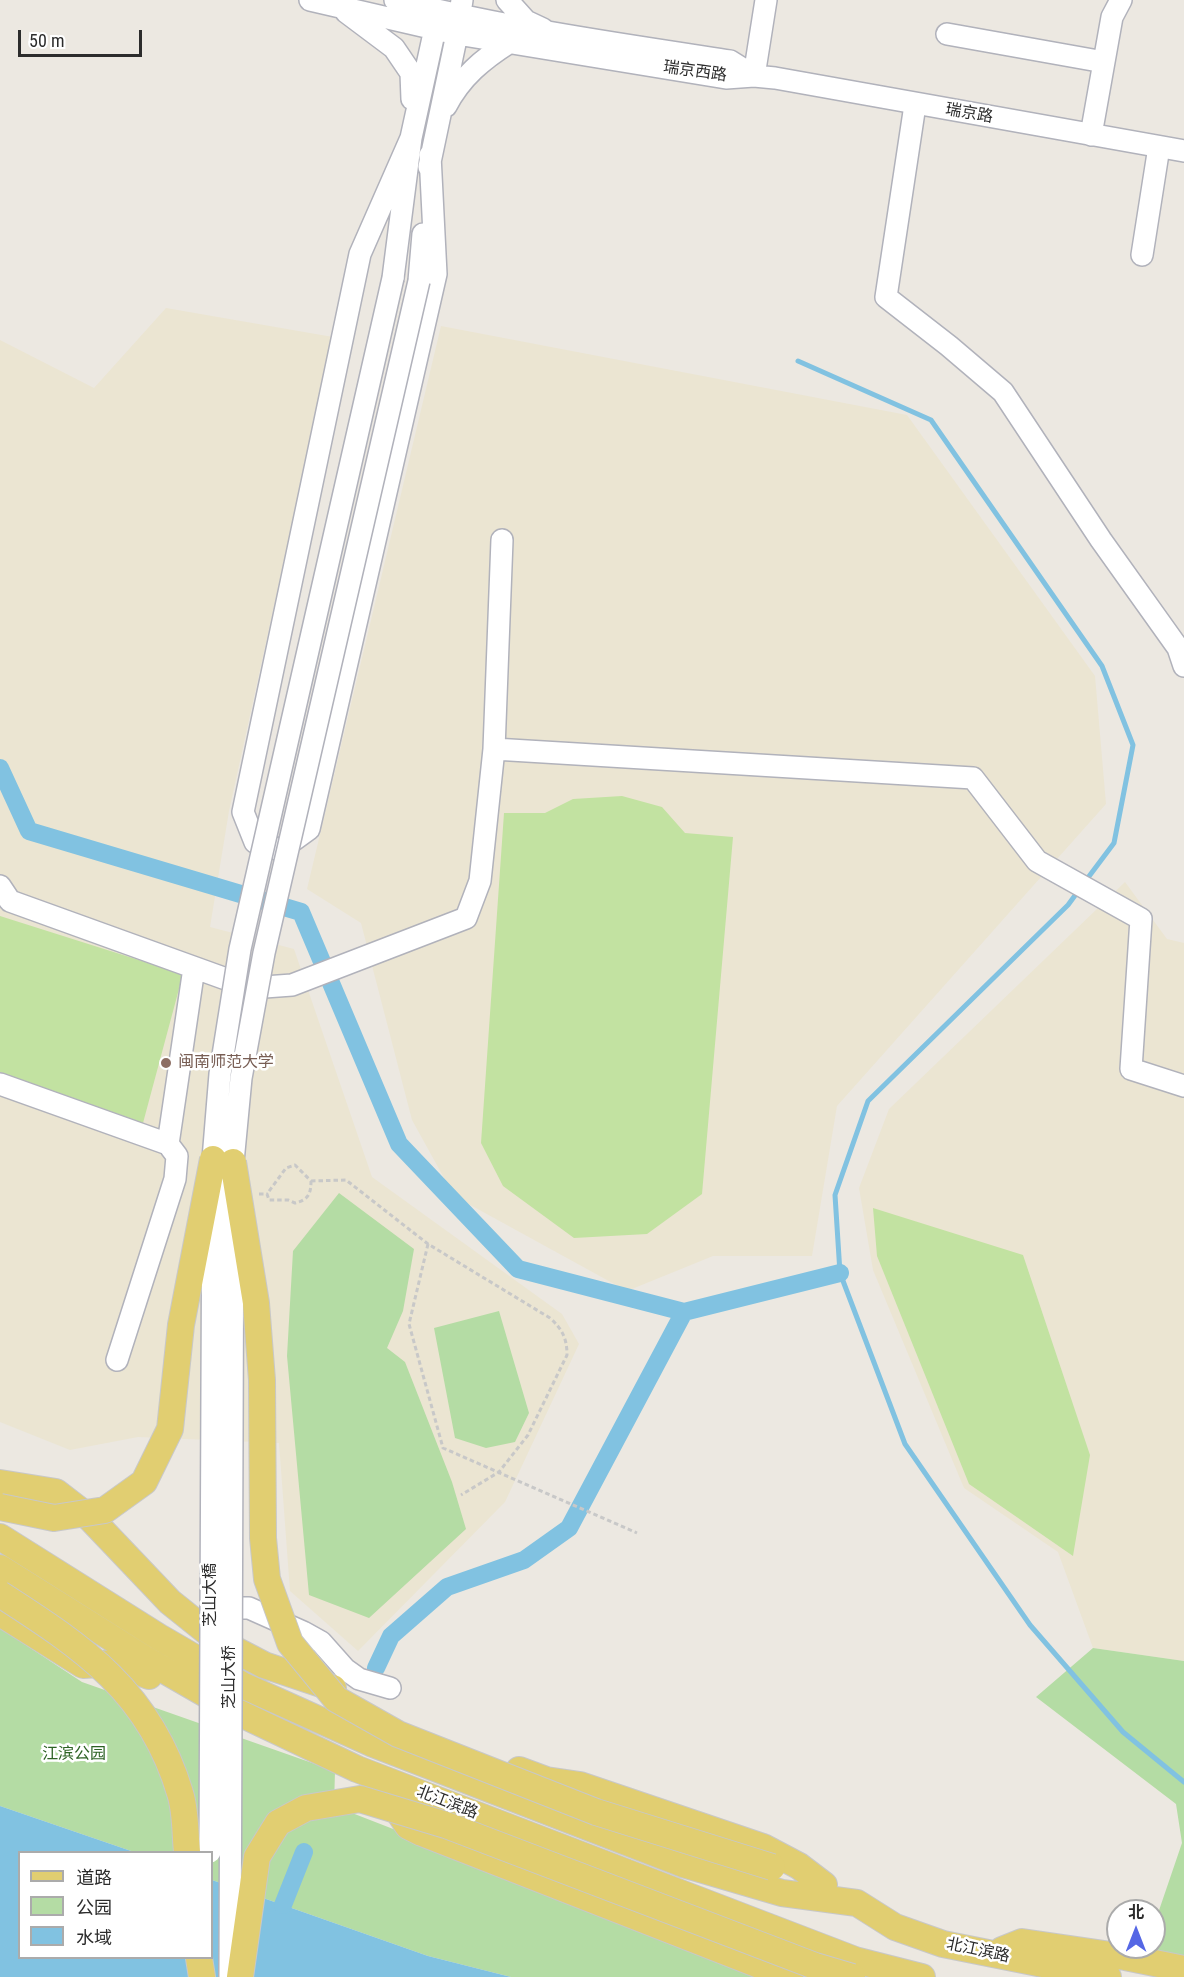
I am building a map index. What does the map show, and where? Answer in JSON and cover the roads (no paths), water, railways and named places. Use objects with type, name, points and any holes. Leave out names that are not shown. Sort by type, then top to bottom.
[{"type":"main road","points":[[0,1507],[54,1518],[105,1510],[144,1482],[170,1429],[181,1325],[223,1160]]},
{"type":"main road","name":"北江滨路","points":[[223,1160],[256,1303],[262,1380],[263,1538],[267,1579],[290,1643],[336,1699],[398,1734],[596,1812],[824,1885],[895,1927],[943,1944],[1108,1977]]},
{"type":"main road","points":[[0,1483],[56,1492],[91,1519],[181,1612],[220,1642],[264,1665],[346,1693],[393,1722],[546,1780],[580,1785],[763,1847],[799,1866],[824,1885]]},
{"type":"main road","name":"北江滨路","points":[[0,1537],[159,1637],[242,1685],[373,1744],[682,1864],[782,1893],[857,1903]]},
{"type":"main road","name":"北江滨路","points":[[0,1568],[145,1659],[237,1712],[357,1769],[855,1960],[922,1977]]},
{"type":"main road","points":[[0,1594],[72,1640],[107,1671],[137,1706],[163,1747],[181,1795],[187,1851]]},
{"type":"main road","points":[[0,1612],[83,1665],[117,1663],[136,1669],[266,1742],[396,1803],[408,1826],[422,1833],[790,1977]]},
{"type":"main road","points":[[240,1977],[257,1857],[278,1823],[306,1808],[360,1799],[446,1825],[804,1962],[852,1977]]},
{"type":"main road","points":[[991,1954],[1022,1942],[1125,1957],[1184,1969]]},
{"type":"main road","points":[[199,1959],[202,1977]]},
{"type":"street","name":"瑞京西路","points":[[310,0],[338,6],[449,15],[510,42],[726,78],[754,76]]},
{"type":"street","name":"瑞京西路","points":[[395,0],[449,15],[557,35],[730,61],[754,76]]},
{"type":"street","points":[[507,0],[526,21],[557,35]]},
{"type":"street","points":[[754,76],[766,0]]},
{"type":"street","points":[[1091,135],[1112,17],[1118,1]]},
{"type":"street","points":[[220,1376],[223,1160],[220,1074],[240,950],[393,278],[412,131],[411,73],[394,48],[338,6]]},
{"type":"street","points":[[223,1160],[264,953],[419,281],[430,155],[436,125],[449,15]]},
{"type":"street","points":[[430,155],[436,274],[309,828],[280,850],[255,842],[243,812],[360,254],[412,131],[449,15]]},
{"type":"street","points":[[947,34],[1104,62]]},
{"type":"street","points":[[436,125],[453,93],[482,59],[510,42]]},
{"type":"street","name":"瑞京路","points":[[754,76],[1184,151]]},
{"type":"street","points":[[915,105],[886,297],[1003,392],[1101,540],[1178,648],[1184,666]]},
{"type":"street","points":[[1142,255],[1159,147]]},
{"type":"street","points":[[0,886],[10,901],[250,988],[292,985],[359,957],[466,918],[480,880],[494,749],[502,540]]},
{"type":"street","points":[[494,749],[973,778],[1037,861],[1141,919],[1131,1069],[1184,1086]]},
{"type":"street","points":[[168,1144],[194,968]]},
{"type":"street","points":[[0,1084],[168,1144],[177,1156],[175,1179],[117,1360]]},
{"type":"street","name":"芝山大橋","points":[[210,1851],[220,1376]]},
{"type":"street","name":"芝山大桥","points":[[220,1376],[230,1977]]},
{"type":"street","points":[[181,1612],[193,1608],[249,1608],[321,1642],[345,1669],[359,1679],[390,1688]]},
{"type":"street","points":[[210,1959],[210,1977]]},
{"type":"water","points":[[0,1806],[131,1851],[18,1851],[18,1959],[213,1959],[213,1880],[428,1956],[511,1977],[0,1977]]},
{"type":"waterway","points":[[798,361],[931,420],[1102,666],[1133,745],[1114,843],[1084,883]]},
{"type":"waterway","points":[[0,768],[29,831],[301,912],[399,1144],[518,1269],[684,1312],[569,1528],[524,1560],[447,1587],[391,1636],[376,1668]]},
{"type":"waterway","points":[[1079,890],[1068,905],[868,1101],[835,1195],[840,1273],[905,1444],[1030,1625],[1123,1732],[1184,1782]]},
{"type":"waterway","points":[[684,1312],[840,1273]]},
{"type":"waterway","points":[[283,1905],[304,1852]]},
{"type":"place","name":"闽南师范大学","points":[[166,1063]]},
{"type":"park label","name":"江滨公园","points":[[74,1755]]}]
